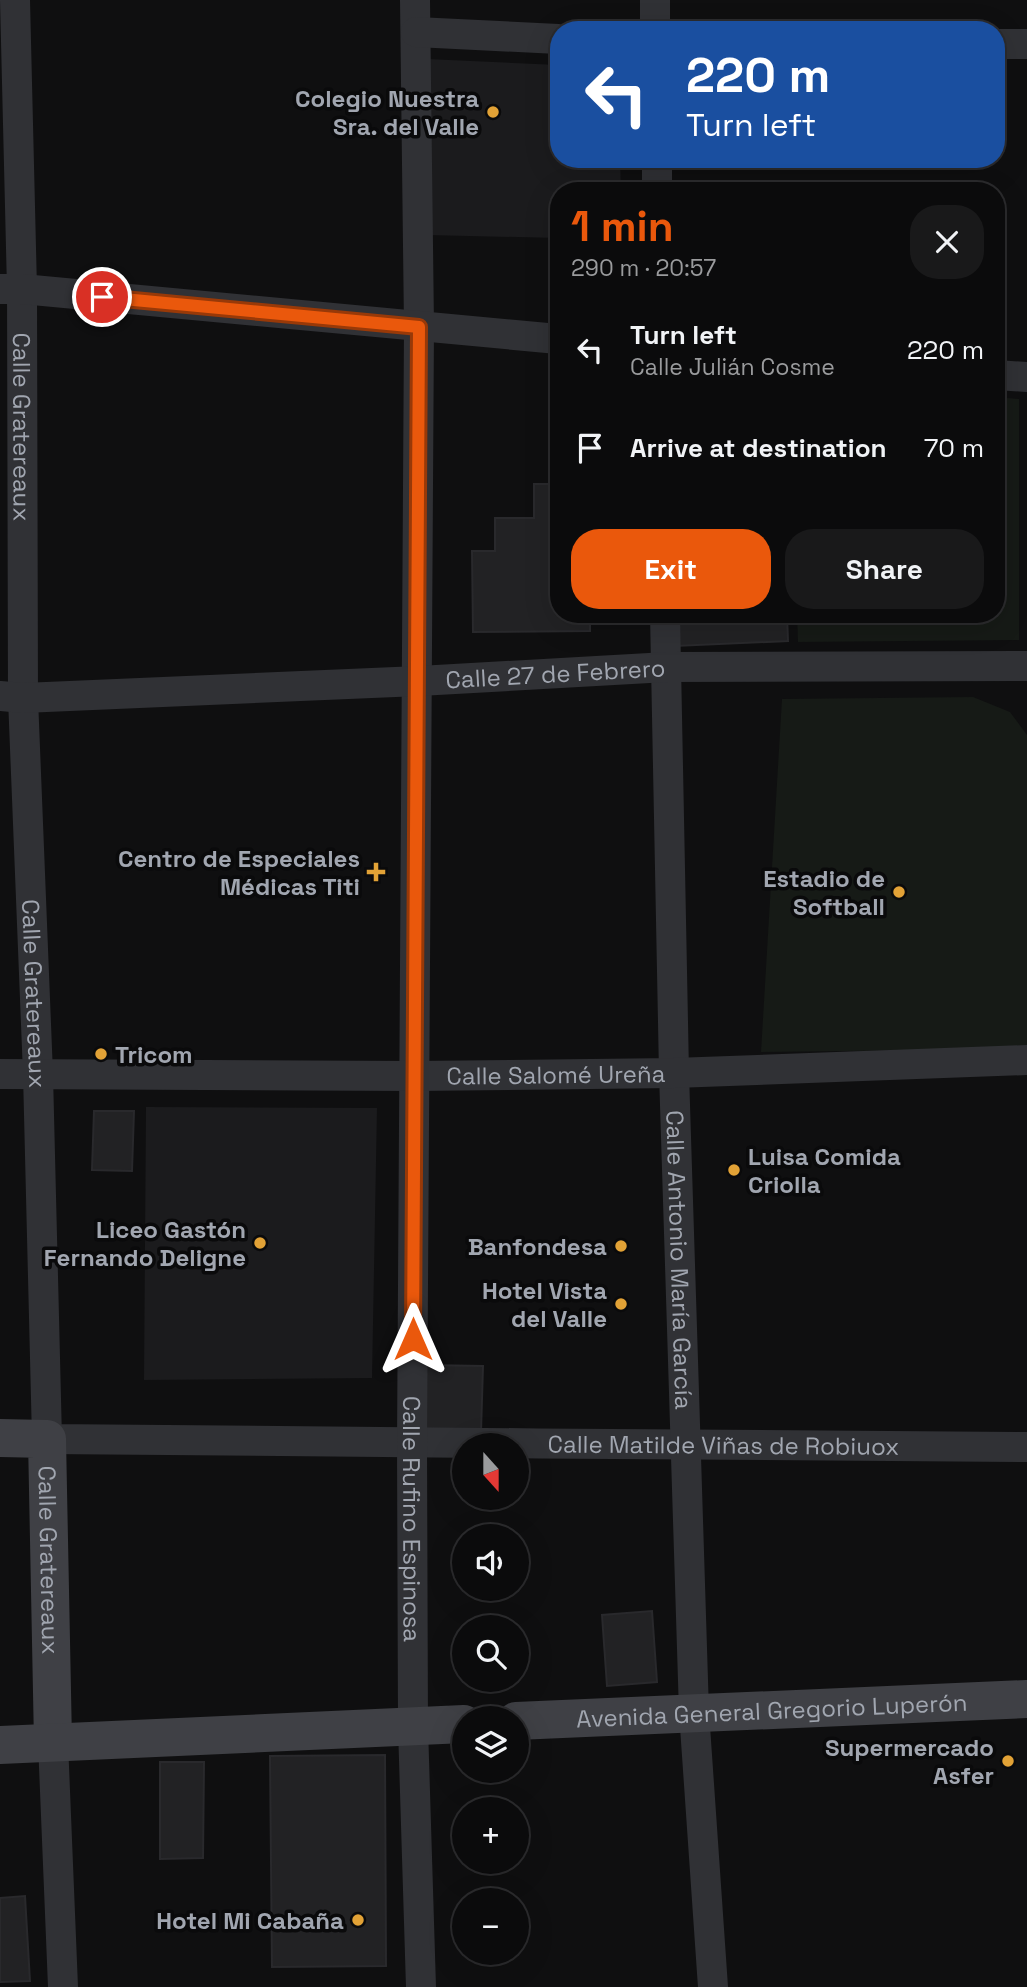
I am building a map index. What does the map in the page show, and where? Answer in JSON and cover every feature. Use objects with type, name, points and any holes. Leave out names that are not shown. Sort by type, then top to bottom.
[{"type":"main road","name":"Calle Matilde Viñas de Robiuox","points":[[0,1438],[47,1438]]},
{"type":"main road","name":"Calle Gratereaux","points":[[47,1438],[54,1742]]},
{"type":"main road","name":"Avenida General Gregorio Luperón","points":[[529,1720],[1027,1699]]},
{"type":"main road","points":[[0,1745],[452,1725]]},
{"type":"street","name":"Calle Rufino Espinosa","points":[[415,0],[419,681],[412,1444],[413,1727],[421,1987]]},
{"type":"street","points":[[655,0],[655,21]]},
{"type":"street","name":"Calle Gratereaux","points":[[10,9],[11,697],[37,1074],[47,1438]]},
{"type":"street","points":[[416,32],[550,39]]},
{"type":"street","points":[[1005,44],[1027,44]]},
{"type":"street","points":[[11,289],[550,338]]},
{"type":"street","points":[[1005,375],[1027,377]]},
{"type":"street","name":"Calle Antonio María García","points":[[665,623],[674,1073],[694,1712],[713,1987]]},
{"type":"street","name":"Calle 27 de Febrero","points":[[11,697],[419,681],[667,667],[1027,666]]},
{"type":"street","name":"Calle Salomé Ureña","points":[[0,1074],[415,1076],[674,1073],[1027,1060]]},
{"type":"street","name":"Calle Matilde Viñas de Robiuox","points":[[47,1438],[412,1444],[1027,1447]]},
{"type":"street","name":"Calle Gratereaux","points":[[54,1742],[64,1987]]},
{"type":"shaded area","name":"Colegio Nuestra Sra. del Valle","points":[[427,59],[550,65],[550,168],[620,168],[621,182],[550,182],[550,238],[427,235]]},
{"type":"shaded area","points":[[1005,398],[1019,399],[1019,640],[798,642],[797,623],[1005,623]]},
{"type":"shaded area","name":"Estadio de Softball","points":[[973,697],[1010,712],[1027,735],[1027,1049],[761,1052],[782,699]]},
{"type":"shaded area","name":"Liceo Gastón Fernando Deligne","points":[[146,1107],[377,1108],[372,1378],[144,1380]]},
{"type":"building","points":[[534,484],[550,484],[550,623],[590,623],[590,631],[473,632],[472,551],[495,551],[495,518],[534,518]]},
{"type":"building","points":[[674,623],[787,623],[788,641],[675,646]]},
{"type":"building","points":[[94,1111],[134,1111],[132,1171],[92,1170]]},
{"type":"building","points":[[426,1365],[483,1366],[481,1432],[424,1430]]},
{"type":"building","points":[[652,1611],[657,1682],[607,1686],[602,1615]]},
{"type":"building","points":[[385,1755],[386,1966],[272,1967],[270,1756]]},
{"type":"building","points":[[160,1762],[204,1762],[203,1858],[160,1859]]},
{"type":"building","points":[[25,1896],[30,1981],[0,1982],[0,1898]]},
{"type":"place","name":"Colegio Nuestra Sra. del Valle","points":[[493,112]]},
{"type":"place","name":"Centro de Especiales Médicas Titi","points":[[376,872]]},
{"type":"place","name":"Estadio de Softball","points":[[899,892]]},
{"type":"place","name":"Tricom","points":[[101,1054]]},
{"type":"place","name":"Luisa Comida Criolla","points":[[734,1170]]},
{"type":"place","name":"Liceo Gastón Fernando Deligne","points":[[260,1243]]},
{"type":"place","name":"Banfondesa","points":[[621,1246]]},
{"type":"place","name":"Hotel Vista del Valle","points":[[621,1304]]},
{"type":"place","name":"Supermercado Asfer","points":[[1008,1761]]},
{"type":"place","name":"Hotel Mi Cabaña","points":[[358,1920]]},
{"type":"route","points":[[102,297],[419,327],[413,1339]]}]
